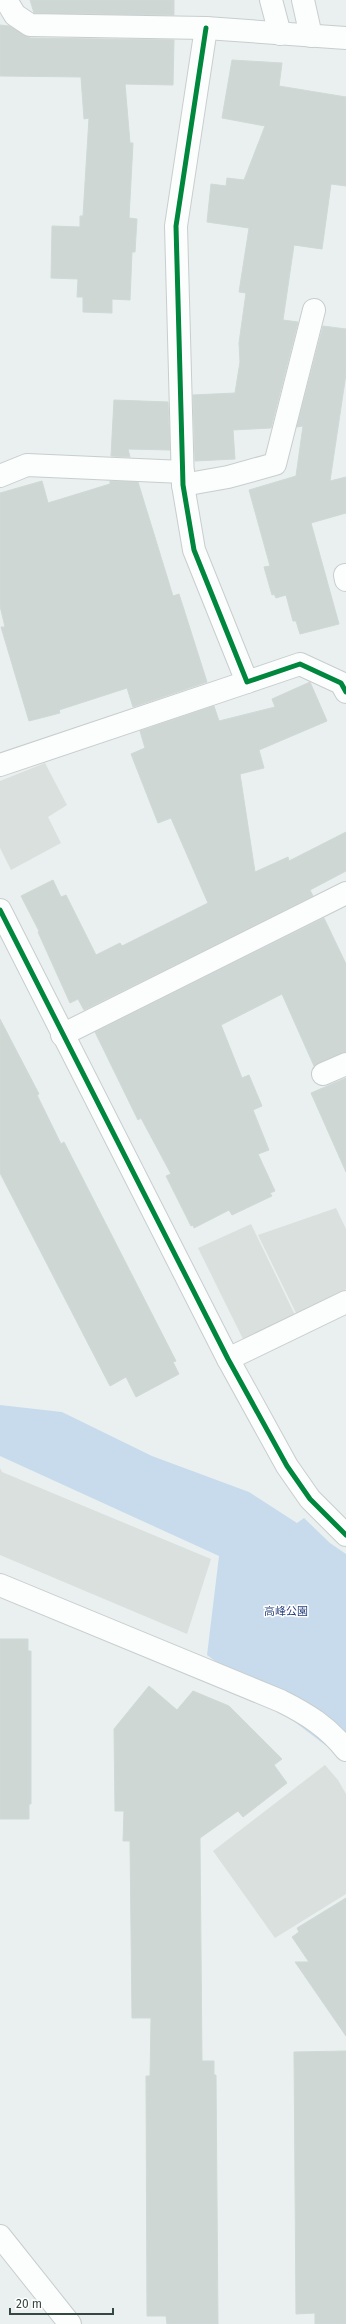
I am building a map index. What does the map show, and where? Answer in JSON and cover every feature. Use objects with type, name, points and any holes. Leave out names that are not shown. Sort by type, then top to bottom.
[{"type":"street","points":[[6,0],[15,15],[30,25],[206,28],[346,38]]},
{"type":"street","points":[[271,0],[280,34]]},
{"type":"street","points":[[303,0],[311,36]]},
{"type":"street","points":[[206,28],[176,226],[183,479],[194,550],[247,682]]},
{"type":"street","points":[[0,476],[28,465],[183,479],[228,477],[275,464],[314,310]]},
{"type":"street","points":[[0,765],[300,664],[344,682]]},
{"type":"street","points":[[62,1035],[346,893]]},
{"type":"street","points":[[0,910],[62,1035],[228,1359],[287,1466],[310,1499],[346,1535]]},
{"type":"street","points":[[323,1074],[346,1064]]},
{"type":"street","points":[[228,1359],[346,1302]]},
{"type":"street","points":[[0,1586],[281,1701],[310,1716],[335,1735],[346,1750]]},
{"type":"street","points":[[0,2236],[70,2324]]},
{"type":"green space","name":"高峰公園","points":[[0,1405],[62,1412],[152,1456],[249,1492],[297,1523],[304,1518],[330,1543],[346,1554],[346,1761],[207,1655],[219,1556],[0,1456]]},
{"type":"shaded area","points":[[45,763],[67,805],[48,817],[61,843],[11,870],[0,848],[0,781]]},
{"type":"shaded area","points":[[336,1208],[346,1229],[346,1289],[297,1315],[258,1235]]},
{"type":"shaded area","points":[[251,1224],[295,1315],[243,1339],[198,1248]]},
{"type":"shaded area","points":[[0,1468],[2,1472],[211,1559],[187,1634],[0,1555]]},
{"type":"shaded area","points":[[325,1765],[338,1780],[346,1794],[346,1894],[275,1938],[213,1851]]},
{"type":"building","points":[[30,0],[174,0],[174,15],[34,13]]},
{"type":"building","points":[[0,25],[9,26],[30,38],[174,40],[173,85],[125,84],[130,143],[133,143],[129,218],[137,219],[135,252],[132,252],[130,300],[112,299],[112,313],[83,312],[83,297],[77,297],[78,279],[51,278],[52,226],[80,227],[80,216],[83,216],[89,118],[84,119],[81,77],[0,76]]},
{"type":"building","points":[[232,60],[282,63],[279,86],[346,97],[346,186],[331,184],[322,249],[294,245],[283,320],[298,322],[271,428],[233,430],[235,459],[195,461],[193,395],[235,393],[240,362],[239,343],[246,293],[239,292],[249,228],[207,222],[211,184],[226,186],[227,178],[244,180],[265,126],[222,118]]},
{"type":"building","points":[[323,326],[346,329],[346,374],[330,481],[346,477],[346,513],[311,523],[339,624],[300,634],[296,621],[293,621],[286,595],[276,598],[274,594],[272,595],[264,567],[270,566],[249,490],[296,476],[303,426],[297,427]]},
{"type":"building","points":[[114,400],[168,402],[170,450],[128,449],[130,457],[111,456]]},
{"type":"building","points":[[42,481],[48,503],[110,484],[110,481],[138,482],[173,596],[179,594],[207,682],[133,707],[127,688],[59,710],[60,713],[29,721],[1,627],[5,627],[0,606],[0,493]]},
{"type":"building","points":[[310,682],[327,721],[259,750],[264,768],[240,774],[255,872],[288,857],[289,861],[346,832],[346,871],[310,890],[313,896],[84,1010],[78,999],[70,1003],[38,932],[39,931],[21,896],[53,880],[61,897],[66,895],[96,955],[120,943],[122,946],[208,903],[171,818],[158,823],[131,754],[145,748],[140,731],[214,706],[219,721],[275,707],[272,699]]},
{"type":"building","points":[[324,918],[346,964],[346,1052],[314,1066],[282,994],[221,1025],[242,1078],[249,1075],[262,1106],[253,1110],[269,1150],[258,1154],[275,1191],[270,1193],[272,1196],[232,1215],[229,1210],[194,1228],[193,1225],[191,1226],[166,1176],[171,1174],[141,1118],[138,1120],[95,1032]]},
{"type":"building","points":[[0,1019],[39,1094],[37,1095],[61,1144],[64,1142],[176,1361],[173,1362],[179,1374],[136,1397],[126,1377],[110,1386],[0,1173]]},
{"type":"building","points":[[346,1078],[346,1172],[311,1093]]},
{"type":"building","points":[[0,1639],[28,1639],[28,1651],[31,1651],[31,1804],[29,1804],[29,1819],[0,1819]]},
{"type":"building","points":[[149,1686],[177,1710],[193,1691],[229,1706],[282,1759],[274,1765],[287,1783],[243,1817],[238,1811],[200,1838],[202,2061],[214,2061],[214,2075],[216,2075],[218,2324],[167,2324],[166,2316],[147,2316],[146,2076],[150,2076],[151,2018],[132,2018],[130,1841],[123,1841],[124,1811],[115,1811],[114,1729]]},
{"type":"building","points":[[346,1898],[346,2036],[295,1962],[309,1962],[292,1937],[299,1932],[297,1928]]},
{"type":"building","points":[[346,2051],[346,2324],[315,2324],[315,2313],[296,2314],[294,2052]]},
{"type":"cycle path","points":[[206,28],[176,226],[183,485],[194,550],[247,682],[300,664],[341,683],[346,692]]},
{"type":"cycle path","points":[[0,910],[228,1359],[287,1466],[310,1499],[346,1535]]}]
